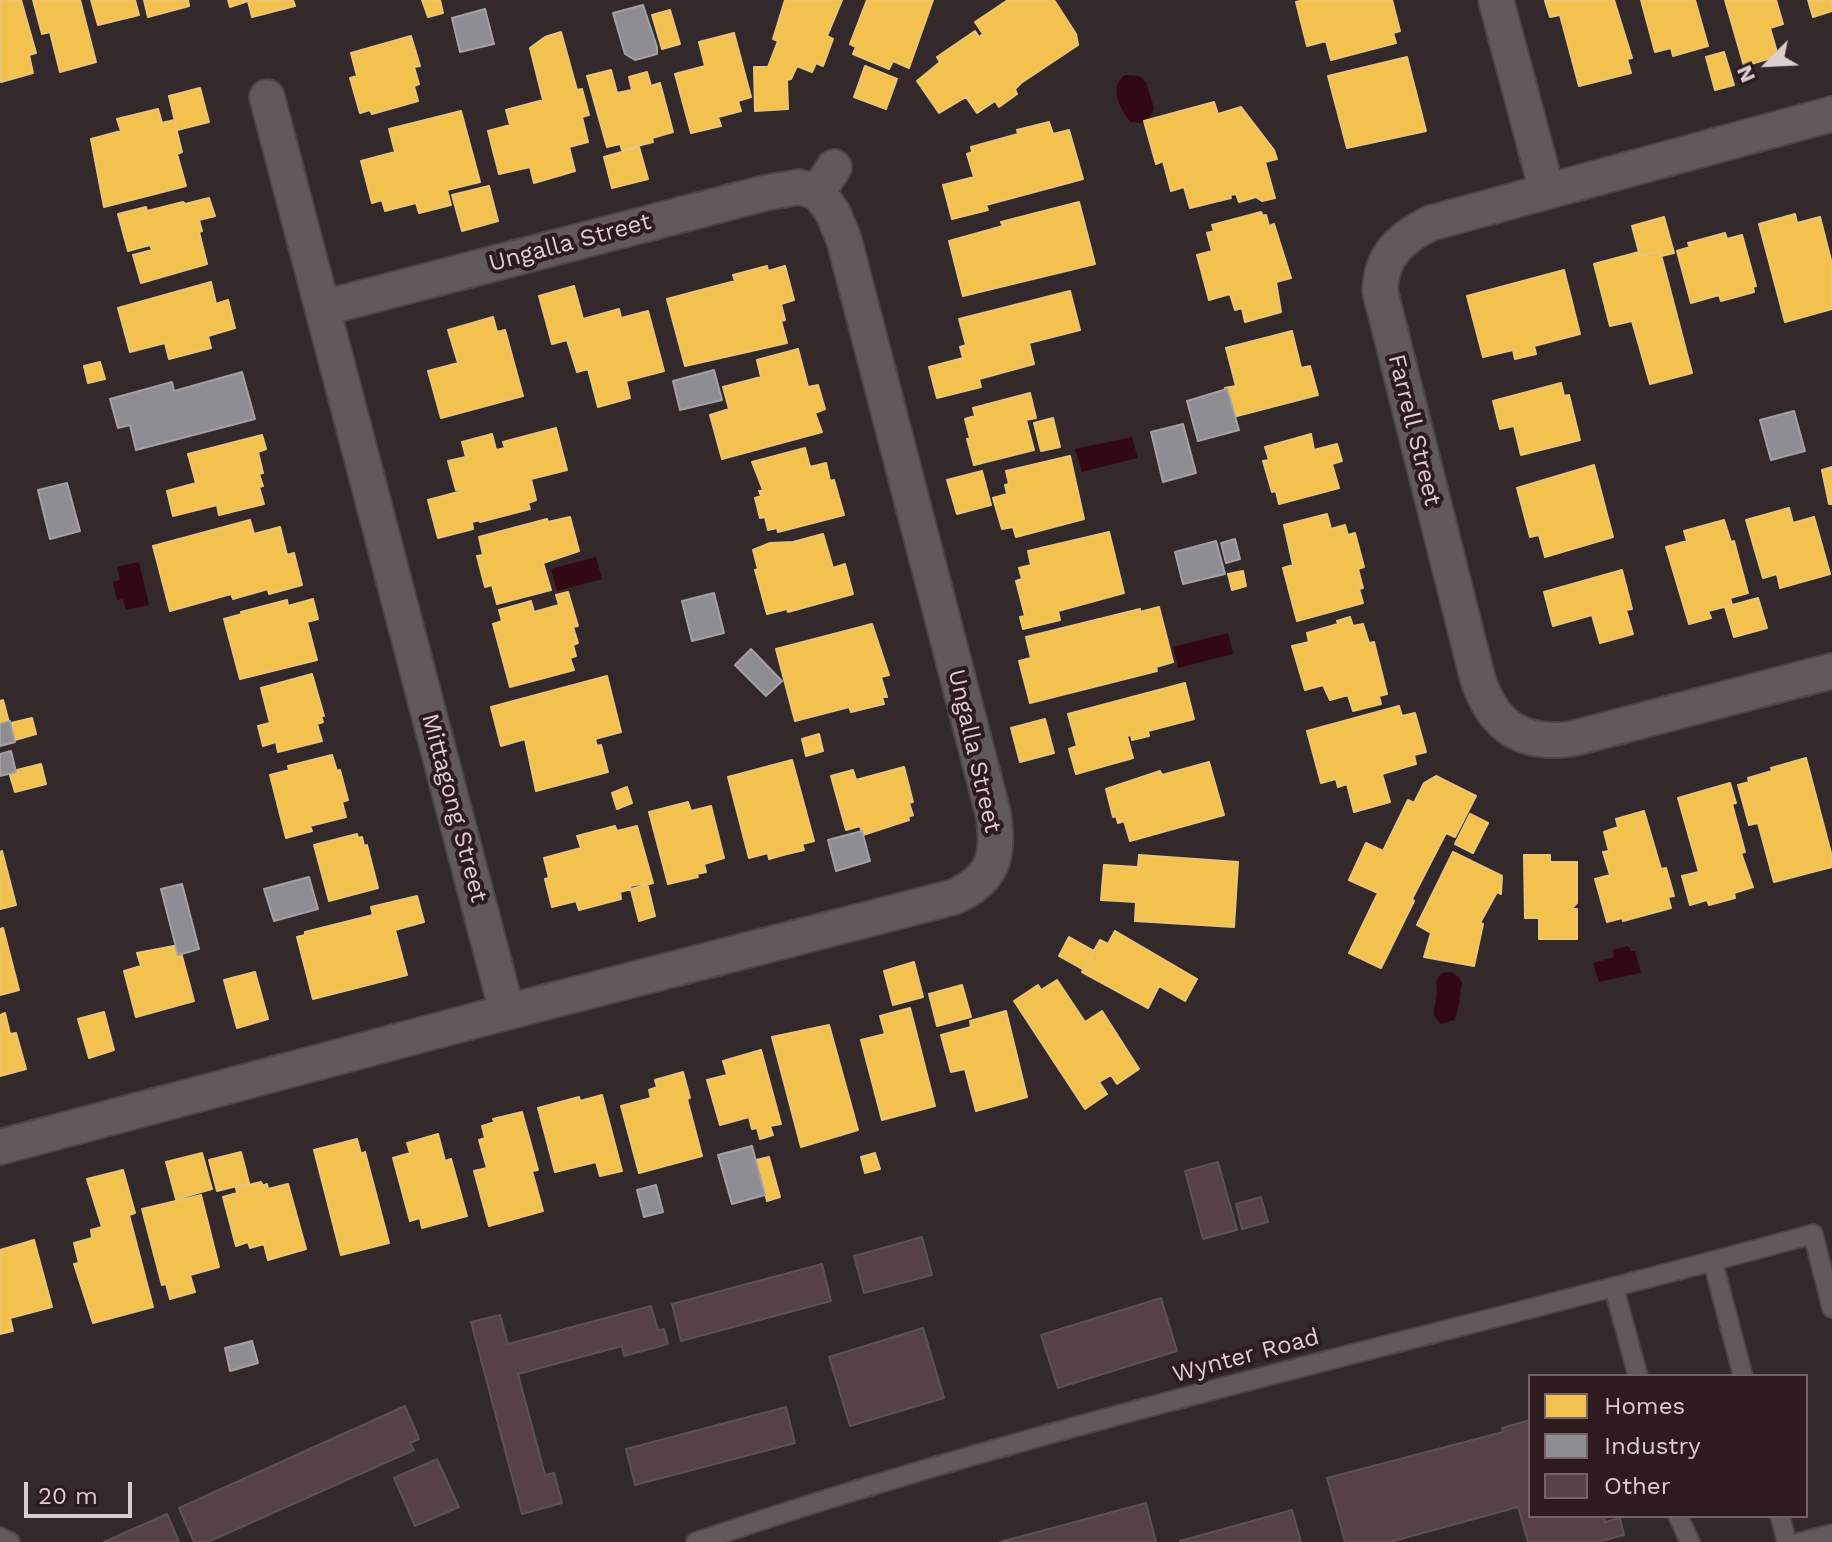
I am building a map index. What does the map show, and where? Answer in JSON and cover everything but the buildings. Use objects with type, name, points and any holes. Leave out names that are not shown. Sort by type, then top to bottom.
[{"type":"street","points":[[1496,0],[1547,191]]},
{"type":"street","name":"Mittagong Street","points":[[267,97],[507,1012]]},
{"type":"street","name":"Farrell Street","points":[[1832,114],[1448,217],[1406,236],[1390,253],[1380,278],[1385,319],[1478,680],[1496,717],[1514,732],[1526,737],[1554,741],[1571,739],[1832,671]]},
{"type":"street","name":"Ungalla Street","points":[[323,308],[765,193],[826,180],[833,213],[844,240],[993,813],[996,842],[991,867],[977,885],[954,897],[507,1012]]},
{"type":"street","points":[[0,1147],[507,1012]]},
{"type":"lane","name":"Wynter Road","points":[[696,1542],[798,1507],[1003,1446],[1813,1234],[1832,1308]]},
{"type":"lane","points":[[1713,1262],[1742,1374]]},
{"type":"lane","points":[[1614,1288],[1637,1374]]},
{"type":"lane","points":[[1679,1518],[1690,1542]]},
{"type":"lane","points":[[1781,1518],[1787,1542]]},
{"type":"lane","points":[[1801,1542],[1832,1534]]},
{"type":"lane","points":[[0,1537],[10,1542]]},
{"type":"shaded area","points":[[1125,75],[1139,76],[1146,82],[1154,108],[1152,115],[1142,123],[1130,122],[1117,98],[1117,85]]},
{"type":"shaded area","points":[[1132,437],[1138,458],[1082,472],[1075,449]]},
{"type":"shaded area","points":[[596,557],[602,579],[557,591],[551,569]]},
{"type":"shaded area","points":[[139,562],[149,605],[126,610],[123,599],[117,600],[113,582],[120,580],[117,567]]},
{"type":"shaded area","points":[[1228,633],[1233,654],[1178,668],[1173,647]]},
{"type":"shaded area","points":[[1628,946],[1635,951],[1641,973],[1599,982],[1593,963],[1614,957],[1613,950]]},
{"type":"shaded area","points":[[1451,972],[1462,983],[1458,1008],[1454,1020],[1441,1024],[1434,1012],[1436,982],[1442,973]]}]
